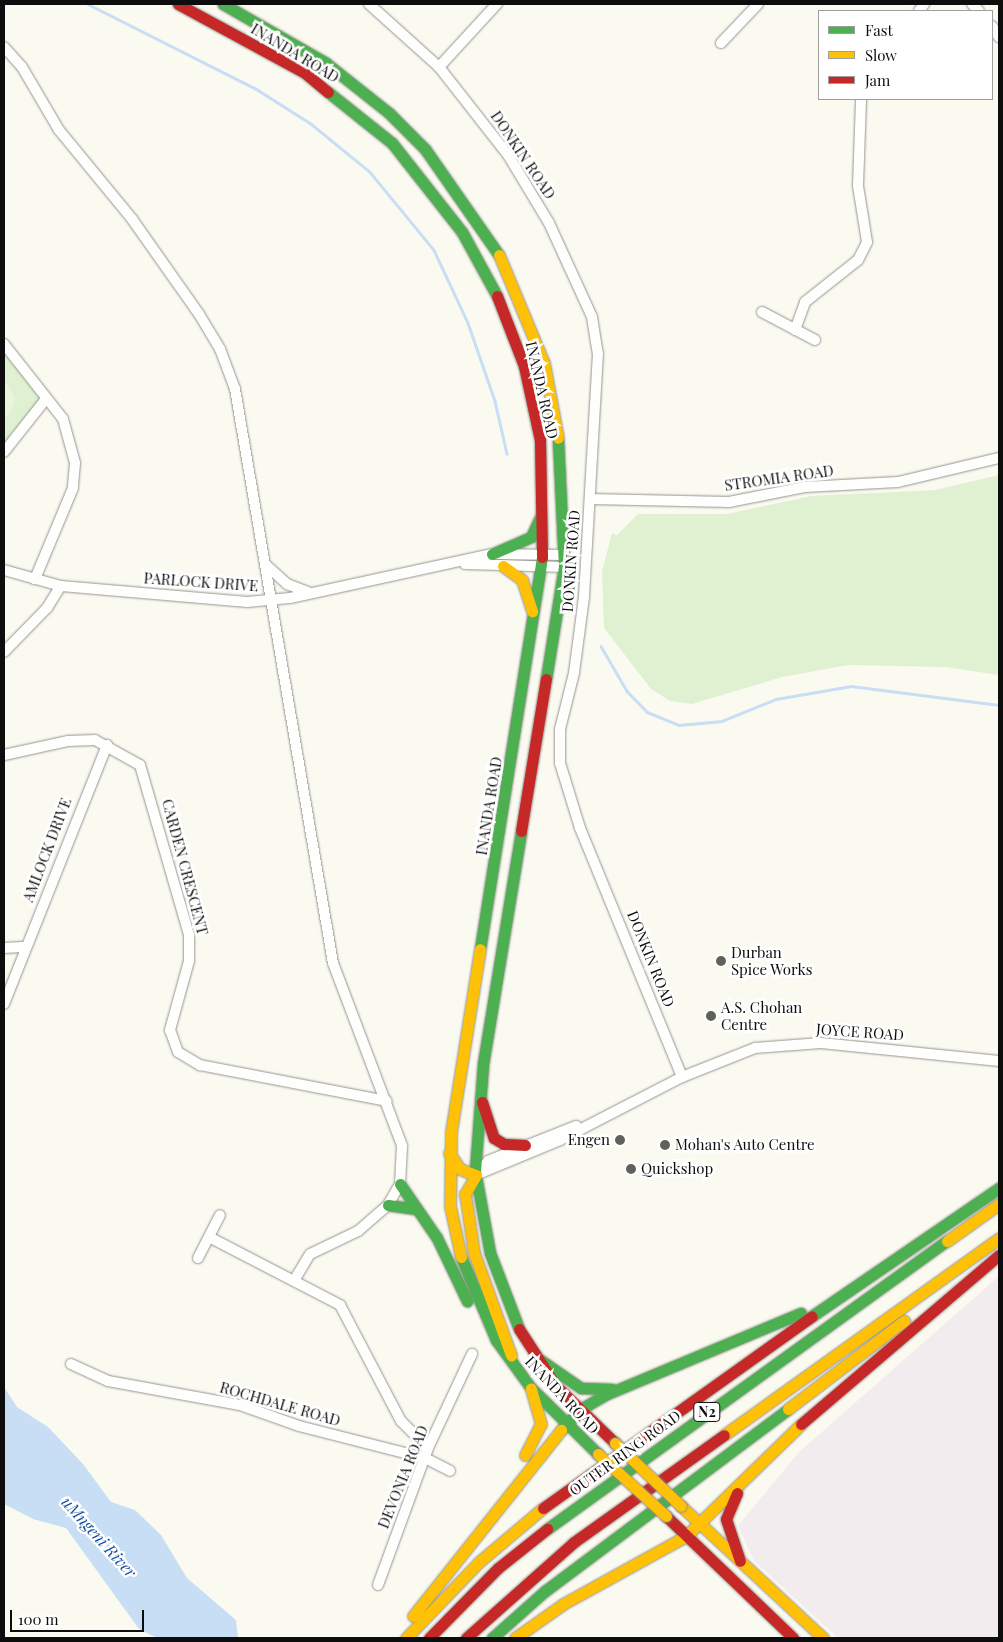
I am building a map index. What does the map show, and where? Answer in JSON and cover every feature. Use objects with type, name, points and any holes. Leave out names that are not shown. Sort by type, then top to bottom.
[{"type":"main road","name":"INANDA ROAD","points":[[178,4],[277,56],[331,91],[392,143],[443,203],[489,279],[524,366],[537,423],[544,507],[542,566],[449,1153],[450,1206],[464,1271],[480,1312],[513,1365],[531,1388],[565,1423],[666,1516],[793,1638]]},
{"type":"main road","name":"INANDA ROAD","points":[[222,4],[326,63],[390,113],[425,149],[480,223],[514,285],[546,372],[562,460],[564,567],[480,1091],[476,1176],[490,1253],[508,1305],[536,1357],[579,1410],[822,1638]]},
{"type":"main road","points":[[492,554],[531,537],[544,507]]},
{"type":"main road","points":[[503,566],[527,589],[534,622]]},
{"type":"main road","points":[[480,1091],[494,1138],[504,1144],[525,1145]]},
{"type":"main road","points":[[449,1153],[460,1169],[476,1176],[465,1194],[474,1253],[513,1365]]},
{"type":"main road","points":[[400,1184],[415,1210],[437,1238],[478,1324],[513,1365]]},
{"type":"main road","points":[[406,1638],[478,1562],[532,1515],[845,1292],[999,1188]]},
{"type":"main road","name":"OUTER RING ROAD","points":[[429,1638],[498,1568],[578,1504],[999,1204]]},
{"type":"main road","points":[[388,1205],[415,1210]]},
{"type":"main road","name":"N2","points":[[466,1638],[574,1542],[999,1238]]},
{"type":"main road","points":[[492,1638],[544,1591],[999,1250]]},
{"type":"main road","points":[[515,1638],[571,1599],[686,1536],[818,1407],[999,1255]]},
{"type":"main road","points":[[396,1638],[478,1528],[565,1423],[579,1410],[623,1387],[845,1292]]},
{"type":"main road","points":[[536,1357],[581,1388],[623,1387]]},
{"type":"main road","points":[[478,1528],[538,1434],[540,1412],[531,1388]]},
{"type":"main road","points":[[740,1561],[727,1528],[728,1506],[750,1474]]},
{"type":"street","name":"DONKIN ROAD","points":[[369,4],[439,67],[508,155],[539,204],[592,317],[598,353],[590,499],[579,643],[560,729],[560,763],[580,828],[682,1077]]},
{"type":"street","points":[[439,67],[497,4]]},
{"type":"street","points":[[721,43],[758,4]]},
{"type":"street","points":[[4,47],[22,67],[59,130],[132,219],[220,349],[244,426],[333,963],[387,1101],[402,1146],[400,1184],[388,1205],[358,1231],[310,1254],[295,1279]]},
{"type":"street","points":[[795,330],[805,302],[858,260],[867,242],[858,186],[861,100]]},
{"type":"street","points":[[762,312],[815,340]]},
{"type":"street","points":[[4,344],[69,431],[75,483],[35,579]]},
{"type":"street","points":[[4,452],[46,399]]},
{"type":"street","name":"STROMIA ROAD","points":[[590,499],[729,502],[805,487],[898,482],[999,458]]},
{"type":"street","name":"PARLOCK DRIVE","points":[[4,570],[61,586],[272,601],[455,564],[492,554],[543,553],[564,555]]},
{"type":"street","name":"PARLOCK DRIVE","points":[[455,564],[564,567]]},
{"type":"street","points":[[266,565],[287,584],[311,593]]},
{"type":"street","points":[[4,652],[47,608],[61,586]]},
{"type":"street","name":"CARDEN CRESCENT","points":[[4,755],[68,741],[107,745],[132,757],[145,775],[189,935],[189,961],[170,1030],[178,1052],[200,1065],[387,1101]]},
{"type":"street","name":"AMLOCK DRIVE","points":[[4,1004],[107,745]]},
{"type":"street","points":[[4,948],[26,947]]},
{"type":"street","name":"JOYCE ROAD","points":[[476,1176],[488,1161],[525,1145],[585,1124],[736,1053],[793,1043],[999,1061]]},
{"type":"street","name":"JOYCE ROAD","points":[[476,1176],[560,1140],[585,1124]]},
{"type":"street","points":[[198,1258],[220,1215]]},
{"type":"street","points":[[209,1237],[295,1279],[344,1309],[401,1421],[428,1448]]},
{"type":"street","name":"DEVONIA ROAD","points":[[378,1585],[428,1448],[472,1354]]},
{"type":"street","name":"ROCHDALE ROAD","points":[[71,1364],[108,1381],[240,1405],[299,1426],[425,1458],[450,1471]]},
{"type":"shaded area","points":[[999,1276],[999,1638],[838,1638],[754,1561],[738,1526],[798,1453]]},
{"type":"green space","points":[[4,346],[45,398],[4,449]]},
{"type":"green space","points":[[4,380],[15,397],[11,411],[4,419]]},
{"type":"green space","points":[[999,475],[999,675],[945,667],[848,665],[782,677],[692,704],[670,701],[651,689],[604,628],[602,571],[612,533],[617,535],[638,514],[727,514],[811,496],[935,490]]},
{"type":"water","name":"uMngeni River","points":[[4,1387],[17,1407],[48,1427],[83,1464],[111,1502],[135,1510],[161,1535],[187,1578],[236,1620],[238,1638],[157,1638],[139,1629],[66,1528],[33,1519],[4,1504]]},
{"type":"waterway","points":[[88,4],[258,90],[310,123],[370,172],[434,250],[468,323],[495,401],[507,454]]},
{"type":"waterway","points":[[601,646],[627,691],[647,712],[679,725],[722,721],[776,699],[851,686],[999,705]]},
{"type":"traffic: fast","points":[[223,4],[326,63],[389,113],[425,149],[499,255]]},
{"type":"traffic: fast","points":[[328,92],[392,143],[462,232],[497,296]]},
{"type":"traffic: fast","points":[[546,679],[564,567],[558,438]]},
{"type":"traffic: fast","points":[[492,554],[531,537],[541,516]]},
{"type":"traffic: fast","points":[[480,949],[542,557]]},
{"type":"traffic: fast","points":[[519,1329],[490,1253],[475,1171],[483,1064],[521,831]]},
{"type":"traffic: fast","points":[[400,1184],[437,1238],[467,1301]]},
{"type":"traffic: fast","points":[[812,1316],[999,1188]]},
{"type":"traffic: fast","points":[[388,1205],[415,1209]]},
{"type":"traffic: fast","points":[[547,1529],[947,1241]]},
{"type":"traffic: fast","points":[[461,1257],[496,1340],[531,1388],[598,1454]]},
{"type":"traffic: fast","points":[[561,1430],[579,1410],[607,1394],[801,1313]]},
{"type":"traffic: fast","points":[[536,1357],[581,1388],[612,1389]]},
{"type":"traffic: fast","points":[[492,1638],[545,1591],[788,1409]]},
{"type":"traffic: slow","points":[[499,255],[544,363],[558,438]]},
{"type":"traffic: slow","points":[[503,566],[522,580],[532,611]]},
{"type":"traffic: slow","points":[[461,1257],[450,1206],[451,1132],[480,949]]},
{"type":"traffic: slow","points":[[449,1153],[460,1169],[476,1175]]},
{"type":"traffic: slow","points":[[476,1175],[465,1194],[474,1253],[511,1355]]},
{"type":"traffic: slow","points":[[947,1241],[999,1204]]},
{"type":"traffic: slow","points":[[724,1435],[999,1238]]},
{"type":"traffic: slow","points":[[788,1409],[904,1321]]},
{"type":"traffic: slow","points":[[525,1455],[541,1424],[531,1388]]},
{"type":"traffic: slow","points":[[515,1638],[563,1604],[686,1536],[801,1424]]},
{"type":"traffic: slow","points":[[413,1616],[561,1430]]},
{"type":"traffic: slow","points":[[615,1443],[681,1506]]},
{"type":"traffic: slow","points":[[598,1454],[666,1516]]},
{"type":"traffic: slow","points":[[681,1506],[823,1638]]},
{"type":"traffic: slow","points":[[406,1638],[479,1562],[543,1508]]},
{"type":"traffic: jam","points":[[178,4],[305,73],[328,92]]},
{"type":"traffic: jam","points":[[497,296],[524,366],[540,440],[542,557]]},
{"type":"traffic: jam","points":[[521,831],[546,679]]},
{"type":"traffic: jam","points":[[482,1102],[494,1138],[504,1144],[525,1145]]},
{"type":"traffic: jam","points":[[801,1424],[999,1255]]},
{"type":"traffic: jam","points":[[543,1508],[812,1316]]},
{"type":"traffic: jam","points":[[519,1329],[556,1386],[615,1443]]},
{"type":"traffic: jam","points":[[466,1638],[574,1542],[724,1435]]},
{"type":"traffic: jam","points":[[737,1493],[726,1519],[740,1561]]},
{"type":"traffic: jam","points":[[666,1516],[793,1638]]},
{"type":"traffic: jam","points":[[429,1638],[498,1568],[547,1529]]},
{"type":"place","name":"Durban Spice Works","points":[[721,961]]},
{"type":"place","name":"A.S. Chohan Centre","points":[[711,1016]]},
{"type":"place","name":"Engen","points":[[620,1140]]},
{"type":"place","name":"Mohan's Auto Centre","points":[[665,1145]]},
{"type":"place","name":"Quickshop","points":[[631,1169]]}]
